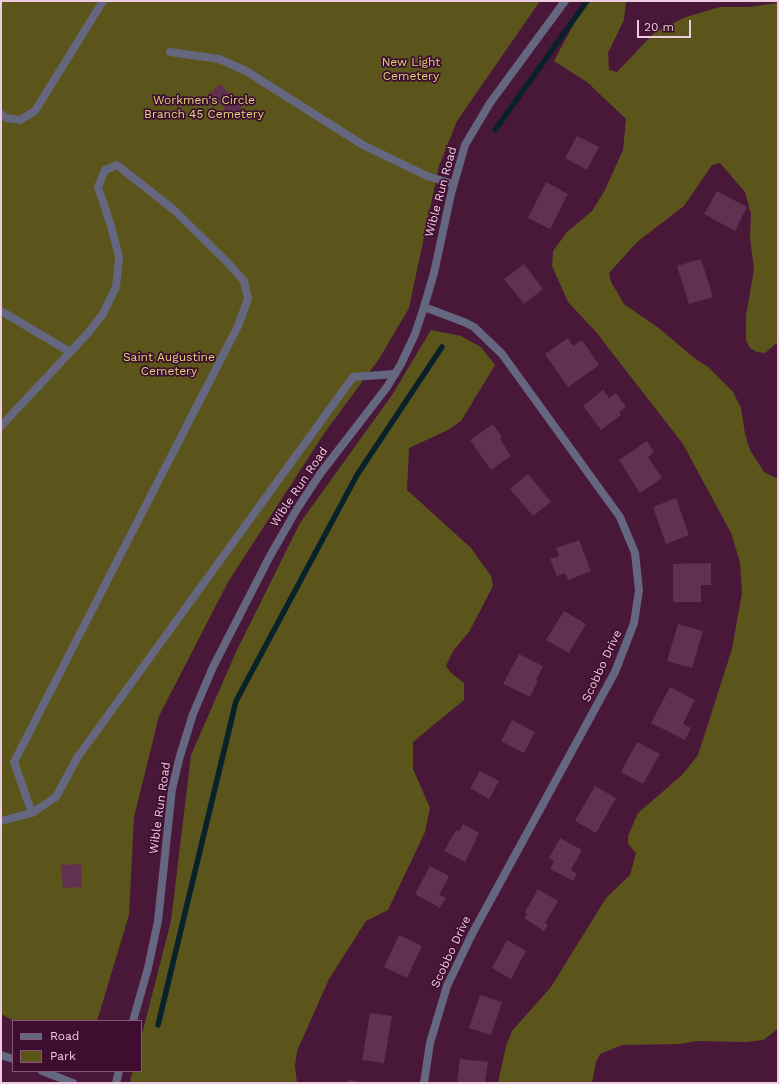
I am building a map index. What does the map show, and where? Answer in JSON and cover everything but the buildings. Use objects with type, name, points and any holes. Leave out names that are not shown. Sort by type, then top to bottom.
[{"type":"street","points":[[1,114],[6,118],[20,120],[35,111],[103,1]]},
{"type":"street","name":"Wible Run Road","points":[[133,1020],[148,968],[158,921],[172,789],[193,714],[216,660],[270,556],[297,509],[320,474],[395,374],[407,352],[424,307],[453,184],[465,145],[490,103],[565,1]]},
{"type":"street","points":[[170,52],[219,59],[246,71],[363,145],[427,176],[453,184]]},
{"type":"street","points":[[1,426],[103,314],[116,287],[119,256],[98,187],[105,170],[117,165],[174,210],[228,263],[244,281],[248,299],[238,326],[14,762],[32,813]]},
{"type":"street","name":"Scobbo Drive","points":[[424,307],[474,327],[502,354],[620,517],[635,554],[639,590],[634,623],[615,672],[472,934],[447,986],[430,1043],[424,1083]]},
{"type":"street","points":[[1,311],[70,352]]},
{"type":"street","points":[[1,821],[32,813],[56,797],[78,758],[353,376],[395,374]]},
{"type":"street","points":[[1,1055],[12,1059]]},
{"type":"street","points":[[45,1072],[73,1083]]},
{"type":"street","points":[[116,1083],[119,1072]]},
{"type":"green space","name":"Saint Augustine Cemetery","points":[[1,1],[540,1],[457,121],[439,166],[409,308],[379,359],[325,432],[228,582],[159,716],[134,817],[129,915],[97,1020],[12,1020],[1,1014]]},
{"type":"green space","points":[[586,1],[626,1],[624,20],[608,53],[609,70],[617,72],[655,32],[686,17],[720,7],[749,7],[778,3],[778,342],[765,353],[757,352],[750,348],[746,340],[746,316],[754,269],[750,238],[751,214],[745,192],[720,163],[712,165],[684,206],[637,242],[609,273],[611,282],[624,304],[660,329],[693,357],[708,367],[733,392],[741,408],[745,434],[750,450],[764,472],[778,479],[778,1029],[763,1040],[746,1042],[697,1041],[680,1044],[622,1045],[600,1054],[596,1062],[592,1083],[498,1083],[506,1046],[512,1031],[551,987],[606,898],[630,875],[636,853],[628,844],[628,836],[638,813],[682,775],[698,755],[732,649],[742,593],[740,562],[731,533],[683,444],[596,332],[568,302],[552,266],[553,251],[567,232],[592,211],[605,190],[623,150],[626,119],[587,82],[554,61]]},
{"type":"green space","points":[[431,330],[461,336],[481,347],[495,365],[461,421],[448,430],[409,448],[407,490],[471,548],[491,576],[493,586],[469,632],[453,651],[446,666],[451,673],[464,683],[464,700],[413,742],[413,769],[430,808],[425,832],[388,910],[366,921],[329,979],[297,1051],[295,1066],[297,1083],[134,1083],[130,1081],[133,1072],[142,1072],[142,1034],[171,921],[191,755],[236,652],[300,523],[392,395]]},
{"type":"waterway","points":[[495,130],[587,1]]},
{"type":"waterway","points":[[158,1025],[236,701],[357,475],[442,347]]},
{"type":"park label","name":"New Light Cemetery","points":[[411,69]]},
{"type":"park label","name":"Workmen's Circle Branch 45 Cemetery","points":[[204,107]]}]
